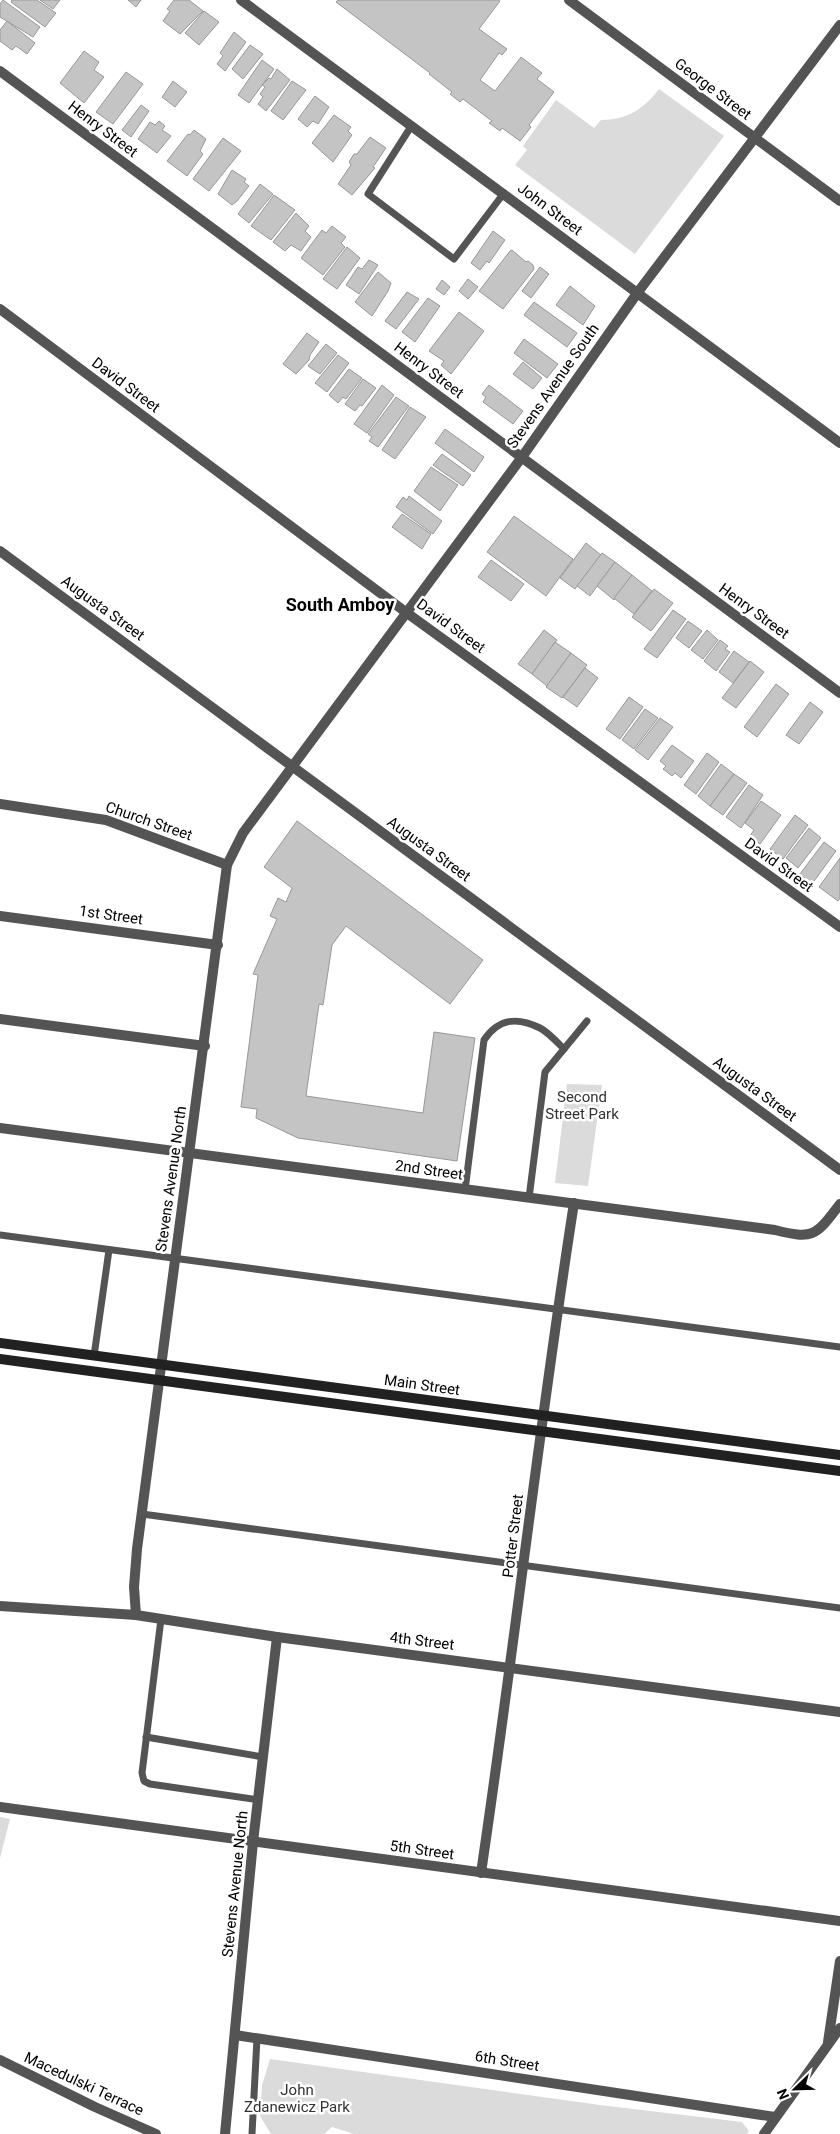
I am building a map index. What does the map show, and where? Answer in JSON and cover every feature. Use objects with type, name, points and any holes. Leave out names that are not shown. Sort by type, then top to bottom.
[{"type":"main road","name":"Main Street","points":[[0,1343],[840,1455]]},
{"type":"main road","name":"Main Street","points":[[0,1359],[840,1471]]},
{"type":"street","name":"John Street","points":[[241,0],[840,443]]},
{"type":"street","name":"George Street","points":[[569,0],[840,201]]},
{"type":"street","name":"Stevens Avenue South","points":[[292,767],[522,458],[638,292],[840,25]]},
{"type":"street","name":"Henry Street","points":[[0,71],[840,693]]},
{"type":"street","name":"David Street","points":[[0,309],[407,613],[840,928]]},
{"type":"street","name":"Augusta Street","points":[[0,551],[840,1170]]},
{"type":"street","name":"Stevens Avenue North","points":[[136,1615],[134,1587],[142,1514],[205,1046],[227,865],[243,833],[292,767]]},
{"type":"street","name":"Church Street","points":[[0,804],[106,820],[227,865]]},
{"type":"street","name":"1st Street","points":[[0,916],[218,945]]},
{"type":"street","points":[[0,1019],[205,1046]]},
{"type":"street","name":"2nd Street","points":[[0,1128],[775,1230],[800,1236],[820,1230],[840,1204]]},
{"type":"street","name":"Potter Street","points":[[481,1873],[511,1668],[542,1416],[574,1203]]},
{"type":"street","name":"4th Street","points":[[0,1606],[136,1615],[277,1637],[840,1712]]},
{"type":"street","name":"Stevens Avenue North","points":[[226,2134],[253,1842],[277,1637]]},
{"type":"street","name":"5th Street","points":[[0,1807],[840,1921]]},
{"type":"street","points":[[828,2046],[840,1961]]},
{"type":"street","points":[[764,2134],[840,2028]]},
{"type":"street","name":"6th Street","points":[[234,2035],[775,2117]]},
{"type":"street","name":"Macedulski Terrace","points":[[0,2060],[95,2107],[156,2134]]},
{"type":"lane","points":[[412,125],[368,194],[454,259],[504,193]]},
{"type":"lane","points":[[465,1190],[484,1040],[492,1028],[513,1020],[540,1028],[564,1049]]},
{"type":"lane","points":[[529,1198],[545,1072],[587,1021]]},
{"type":"lane","points":[[0,1235],[840,1348]]},
{"type":"lane","points":[[94,1356],[109,1250]]},
{"type":"lane","points":[[142,1514],[840,1608]]},
{"type":"lane","points":[[162,1620],[146,1737],[142,1773],[144,1781],[150,1784],[259,1800]]},
{"type":"lane","points":[[146,1737],[263,1757]]},
{"type":"lane","points":[[252,2134],[257,2038]]},
{"type":"green space","points":[[659,89],[724,136],[635,254],[515,165],[527,150],[523,146],[556,100],[594,128],[601,120],[619,118],[641,108]]},
{"type":"green space","name":"Second Street Park","points":[[567,1084],[602,1085],[588,1186],[555,1183]]},
{"type":"green space","points":[[0,1817],[10,1819],[0,1858]]},
{"type":"green space","name":"John Zdanewicz Park","points":[[270,2059],[600,2105],[742,2122],[749,2131],[747,2134],[354,2134],[332,2127],[324,2134],[271,2134],[260,2116],[262,2085]]},
{"type":"building","points":[[3,0],[40,27],[33,37],[0,17],[0,4]]},
{"type":"building","points":[[12,0],[37,0],[56,13],[45,27],[11,2]]},
{"type":"building","points":[[40,0],[60,0],[53,9]]},
{"type":"building","points":[[128,0],[141,0],[136,7]]},
{"type":"building","points":[[174,0],[189,0],[203,11],[180,34],[163,21],[170,11],[167,9]]},
{"type":"building","points":[[338,0],[498,0],[500,1],[479,29],[507,49],[502,55],[499,53],[480,80],[495,91],[521,57],[542,73],[537,79],[554,92],[529,125],[531,127],[520,141],[502,128],[500,131],[489,123],[492,121],[463,99],[460,102],[450,94],[452,92],[430,73],[336,2]]},
{"type":"building","points":[[204,11],[219,22],[199,45],[185,33]]},
{"type":"building","points":[[7,21],[35,43],[27,54],[16,46],[12,50],[0,41],[0,30]]},
{"type":"building","points":[[234,32],[246,42],[225,71],[217,64],[223,56],[220,53]]},
{"type":"building","points":[[250,45],[263,54],[243,79],[232,69]]},
{"type":"building","points":[[84,51],[99,62],[94,70],[104,77],[84,103],[60,83]]},
{"type":"building","points":[[262,60],[274,69],[249,103],[238,95]]},
{"type":"building","points":[[277,69],[290,80],[266,111],[258,104],[263,97],[260,94],[265,87],[262,85],[269,78],[271,79]]},
{"type":"building","points":[[126,72],[143,84],[113,124],[96,112]]},
{"type":"building","points":[[173,81],[187,92],[175,107],[162,97]]},
{"type":"building","points":[[292,81],[306,90],[283,120],[271,111]]},
{"type":"building","points":[[315,96],[329,107],[318,124],[313,121],[307,127],[298,119]]},
{"type":"building","points":[[141,105],[149,111],[131,137],[122,130]]},
{"type":"building","points":[[334,115],[351,127],[348,131],[352,135],[333,162],[312,143]]},
{"type":"building","points":[[159,121],[165,126],[162,130],[171,136],[157,153],[138,139],[150,122],[155,125]]},
{"type":"building","points":[[194,130],[206,139],[200,151],[203,154],[187,176],[167,161],[188,134],[190,135]]},
{"type":"building","points":[[370,137],[386,148],[373,167],[375,168],[352,195],[338,184],[351,165],[349,162],[354,154],[357,154]]},
{"type":"building","points":[[223,138],[241,151],[209,191],[193,179]]},
{"type":"building","points":[[232,170],[246,179],[244,182],[249,186],[232,205],[218,194]]},
{"type":"building","points":[[260,184],[273,194],[249,223],[238,214]]},
{"type":"building","points":[[274,195],[295,210],[271,240],[251,226]]},
{"type":"building","points":[[296,213],[309,226],[305,231],[311,237],[301,251],[291,245],[285,251],[273,242]]},
{"type":"building","points":[[332,226],[346,237],[341,243],[345,247],[323,275],[301,258],[322,230],[326,233]]},
{"type":"building","points":[[493,231],[505,240],[489,263],[487,261],[480,270],[471,263]]},
{"type":"building","points":[[347,247],[360,258],[337,289],[323,279]]},
{"type":"building","points":[[512,250],[526,262],[528,261],[533,265],[534,269],[503,309],[479,291]]},
{"type":"building","points":[[369,260],[378,265],[359,294],[346,285],[358,267],[362,269]]},
{"type":"building","points":[[540,267],[549,274],[531,298],[522,291]]},
{"type":"building","points":[[378,272],[391,283],[372,316],[355,302]]},
{"type":"building","points":[[468,279],[478,287],[468,299],[459,291]]},
{"type":"building","points":[[442,280],[450,287],[444,295],[436,289]]},
{"type":"building","points":[[570,286],[595,306],[583,325],[556,305]]},
{"type":"building","points":[[407,292],[419,299],[396,329],[385,321]]},
{"type":"building","points":[[428,298],[440,306],[415,342],[402,332]]},
{"type":"building","points":[[534,302],[577,333],[567,347],[524,315]]},
{"type":"building","points":[[459,312],[484,331],[451,374],[441,365],[444,361],[429,351]]},
{"type":"building","points":[[307,333],[319,342],[310,355],[309,360],[296,374],[283,364]]},
{"type":"building","points":[[524,339],[558,364],[547,378],[514,353]]},
{"type":"building","points":[[326,344],[337,353],[320,374],[308,366]]},
{"type":"building","points":[[338,355],[349,363],[327,392],[315,383]]},
{"type":"building","points":[[523,362],[542,378],[533,389],[513,374]]},
{"type":"building","points":[[349,369],[362,378],[346,399],[343,397],[338,403],[329,395]]},
{"type":"building","points":[[363,379],[376,388],[362,406],[360,405],[355,411],[345,404]]},
{"type":"building","points":[[382,385],[394,395],[367,433],[354,424]]},
{"type":"building","points":[[489,385],[523,411],[513,424],[483,402],[486,397],[482,394]]},
{"type":"building","points":[[396,397],[409,406],[378,447],[369,441],[372,437],[368,434]]},
{"type":"building","points":[[410,407],[426,417],[395,459],[382,450]]},
{"type":"building","points":[[445,429],[484,457],[474,472],[435,443]]},
{"type":"building","points":[[442,454],[471,475],[463,486],[433,465]]},
{"type":"building","points":[[431,467],[458,485],[440,511],[414,491]]},
{"type":"building","points":[[409,496],[442,521],[433,534],[396,507],[403,497],[407,500]]},
{"type":"building","points":[[402,514],[431,534],[422,549],[392,527]]},
{"type":"building","points":[[514,516],[573,559],[546,596],[487,552]]},
{"type":"building","points":[[586,543],[601,555],[575,589],[560,578]]},
{"type":"building","points":[[602,553],[615,562],[590,596],[577,586]]},
{"type":"building","points":[[491,560],[524,584],[511,601],[478,577]]},
{"type":"building","points":[[615,562],[632,575],[614,600],[597,586]]},
{"type":"building","points":[[632,575],[652,591],[634,614],[614,598]]},
{"type":"building","points":[[654,589],[673,603],[651,631],[632,617]]},
{"type":"building","points":[[673,610],[686,619],[657,658],[644,649]]},
{"type":"building","points":[[688,621],[702,631],[689,648],[676,638]]},
{"type":"building","points":[[544,630],[557,640],[532,674],[518,664]]},
{"type":"building","points":[[707,630],[718,640],[703,659],[691,650]]},
{"type":"building","points":[[720,640],[728,646],[725,649],[730,652],[716,671],[704,661]]},
{"type":"building","points":[[555,642],[571,653],[547,686],[532,674]]},
{"type":"building","points":[[734,651],[749,662],[733,683],[719,672]]},
{"type":"building","points":[[571,653],[587,665],[562,698],[546,687]]},
{"type":"building","points":[[750,661],[764,672],[736,708],[722,698]]},
{"type":"building","points":[[585,668],[598,678],[577,707],[563,697]]},
{"type":"building","points":[[776,684],[789,694],[757,737],[744,727]]},
{"type":"building","points":[[629,697],[643,707],[620,739],[606,729]]},
{"type":"building","points":[[810,702],[823,712],[799,744],[786,735]]},
{"type":"building","points":[[645,709],[658,718],[634,749],[622,740]]},
{"type":"building","points":[[660,718],[673,727],[648,760],[635,750]]},
{"type":"building","points":[[672,745],[694,761],[681,778],[675,773],[672,776],[663,769],[666,766],[660,761]]},
{"type":"building","points":[[707,753],[719,762],[696,794],[684,785]]},
{"type":"building","points":[[721,764],[734,774],[710,806],[698,796]]},
{"type":"building","points":[[734,774],[747,783],[723,815],[710,806]]},
{"type":"building","points":[[749,785],[763,795],[741,828],[726,817]]},
{"type":"building","points":[[761,801],[781,815],[760,844],[749,837],[754,830],[745,823]]},
{"type":"building","points":[[795,815],[808,825],[783,859],[770,849]]},
{"type":"building","points":[[297,821],[483,960],[450,1004],[346,926],[332,945],[323,1005],[319,1004],[306,1096],[423,1113],[434,1032],[475,1038],[457,1161],[298,1138],[256,1118],[257,1109],[241,1107],[258,975],[253,974],[277,919],[270,916],[278,898],[286,902],[292,888],[264,867]]},
{"type":"building","points":[[809,828],[821,838],[798,868],[786,858]]},
{"type":"building","points":[[824,842],[836,851],[812,884],[800,874]]},
{"type":"building","points":[[840,858],[840,898],[838,901],[819,887]]},
{"type":"district","name":"South Amboy","points":[[340,605]]}]
